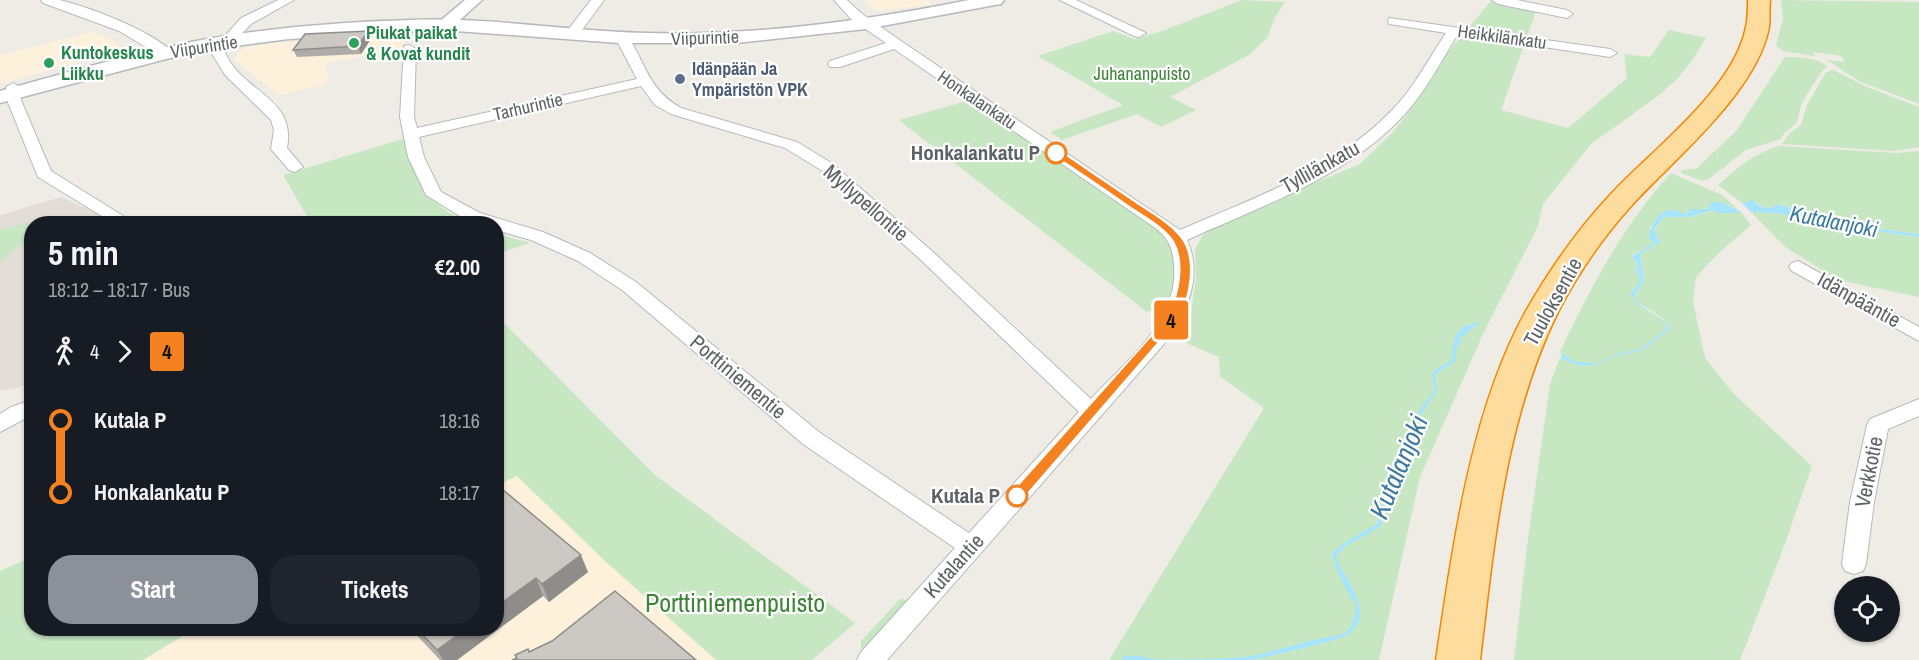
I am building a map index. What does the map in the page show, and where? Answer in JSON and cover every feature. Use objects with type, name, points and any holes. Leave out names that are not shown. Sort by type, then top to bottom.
[{"type":"highway","name":"Tuuloksentie","points":[[1458,660],[1472,564],[1498,432],[1520,362],[1543,312],[1566,271],[1622,199],[1697,123],[1739,71],[1757,27],[1759,0]]},
{"type":"main road","name":"Viipurintie","points":[[6,92],[164,50],[228,39],[445,24],[623,39],[760,36],[866,23],[995,0]]},
{"type":"street","points":[[47,0],[114,24],[164,50]]},
{"type":"street","points":[[445,24],[474,0]]},
{"type":"street","points":[[571,35],[598,0]]},
{"type":"street","name":"Honkalankatu","points":[[840,0],[866,23],[1157,221],[1177,238]]},
{"type":"street","points":[[1066,0],[1139,33]]},
{"type":"street","points":[[1498,0],[1567,14]]},
{"type":"street","points":[[279,1],[246,21],[218,52],[220,60],[277,118],[282,130],[279,149],[295,167]]},
{"type":"street","name":"Heikkilänkatu","points":[[1394,21],[1610,53]]},
{"type":"street","name":"Porttiniementie","points":[[417,25],[411,35],[409,47],[406,103],[416,157],[434,195],[472,216]]},
{"type":"street","name":"Tyllilänkatu","points":[[1177,238],[1298,182],[1358,149],[1398,113],[1454,30]]},
{"type":"street","name":"Myllypellontie","points":[[623,39],[645,81],[660,102],[676,111],[791,145],[827,167],[928,257],[1071,394],[1092,411]]},
{"type":"street","points":[[835,64],[896,44]]},
{"type":"street","name":"Tarhurintie","points":[[410,134],[645,81]]},
{"type":"street","points":[[6,92],[44,174],[115,216]]},
{"type":"street","name":"Porttiniementie","points":[[504,226],[537,236],[584,257],[629,286],[811,438],[972,547]]},
{"type":"street","name":"Kutalantie","points":[[870,660],[1157,339],[1178,309],[1182,299],[1185,274],[1182,249],[1177,238]]},
{"type":"street","name":"Idänpääntie","points":[[1798,267],[1919,335]]},
{"type":"street","name":"Verkkotie","points":[[1854,564],[1862,502],[1878,425],[1919,407]]},
{"type":"street","points":[[0,424],[24,409]]},
{"type":"shaded area","points":[[929,0],[932,5],[876,11],[866,1]]},
{"type":"shaded area","points":[[92,32],[111,39],[124,50],[0,84],[0,55]]},
{"type":"shaded area","points":[[405,35],[403,48],[325,63],[328,79],[323,85],[279,95],[233,59],[244,48],[275,43]]},
{"type":"shaded area","points":[[61,197],[103,216],[24,216],[24,385],[15,389],[0,390],[0,215]]},
{"type":"shaded area","points":[[517,476],[604,560],[716,660],[143,660],[182,636],[504,636],[504,482]]},
{"type":"green space","name":"Juhananpuisto","points":[[1242,0],[1285,2],[1275,17],[1267,38],[1249,55],[1170,97],[1196,110],[1161,127],[1137,114],[1062,140],[1050,132],[1123,105],[1038,56],[1113,31],[1134,39],[1162,31]]},
{"type":"green space","points":[[1781,0],[1919,2],[1919,104],[1859,81],[1827,60],[1845,62],[1841,56],[1813,52],[1815,56],[1783,51],[1776,45],[1783,19]]},
{"type":"green space","points":[[1491,1],[1536,11],[1501,110],[1568,128],[1627,78],[1624,54],[1650,57],[1669,30],[1706,38],[1677,79],[1654,99],[1591,144],[1543,204],[1538,226],[1483,334],[1420,477],[1379,660],[1109,660],[1264,408],[1220,376],[1219,357],[1172,337],[1191,312],[1196,278],[1195,249],[1203,235],[1248,211],[1360,164],[1395,130],[1417,101],[1443,58]]},
{"type":"green space","points":[[1785,57],[1812,59],[1827,66],[1805,98],[1795,124],[1781,139],[1746,150],[1707,180],[1700,180],[1681,173],[1681,170],[1696,169],[1737,130]]},
{"type":"green space","points":[[1833,70],[1867,87],[1919,107],[1919,147],[1894,151],[1782,144],[1789,134],[1801,125],[1807,105],[1826,72]]},
{"type":"green space","points":[[967,101],[1158,226],[1172,247],[1175,261],[1173,285],[1166,306],[1147,312],[899,120]]},
{"type":"green space","points":[[406,138],[426,189],[441,207],[455,216],[307,216],[283,175]]},
{"type":"green space","points":[[1779,146],[1897,153],[1919,151],[1919,234],[1871,228],[1780,205],[1774,208],[1761,207],[1757,202],[1742,203],[1718,185],[1754,157]]},
{"type":"green space","points":[[1671,173],[1722,195],[1738,209],[1721,202],[1712,204],[1709,209],[1689,209],[1690,213],[1677,213],[1672,210],[1650,227],[1654,243],[1632,255],[1638,266],[1636,270],[1640,280],[1631,294],[1642,308],[1663,321],[1667,326],[1666,330],[1640,349],[1617,354],[1595,364],[1573,361],[1560,352],[1583,305],[1623,236]]},
{"type":"green space","points":[[1713,210],[1737,213],[1740,211],[1751,225],[1696,277],[1693,302],[1705,358],[1734,394],[1812,466],[1740,660],[1514,660],[1527,546],[1550,384],[1560,358],[1577,365],[1593,366],[1615,356],[1642,350],[1671,327],[1660,316],[1637,302],[1634,297],[1644,280],[1640,254],[1660,242],[1654,231],[1664,217],[1690,217]]},
{"type":"green space","points":[[1751,212],[1793,215],[1919,237],[1919,297],[1838,280],[1784,246]]},
{"type":"green space","points":[[24,224],[24,242],[0,261],[0,230]]},
{"type":"green space","points":[[504,236],[530,243],[504,252]]},
{"type":"green space","name":"Porttiniemenpuisto","points":[[504,323],[655,475],[855,623],[812,660],[716,660],[604,560],[517,476],[504,482]]},
{"type":"green space","points":[[24,560],[24,636],[182,636],[143,660],[0,660],[0,571]]},
{"type":"green space","points":[[901,598],[908,602],[862,649],[861,641]]},
{"type":"water","name":"Kutalanjoki","points":[[1753,200],[1761,207],[1773,208],[1774,205],[1780,205],[1871,228],[1919,234],[1919,237],[1793,215],[1751,212],[1742,203]]},
{"type":"water","points":[[1710,202],[1721,202],[1740,211],[1717,213],[1713,210],[1690,217],[1664,217],[1654,230],[1660,242],[1640,254],[1644,280],[1634,297],[1637,302],[1662,319],[1671,328],[1642,350],[1615,356],[1593,366],[1577,365],[1560,358],[1562,356],[1560,352],[1573,361],[1595,364],[1617,354],[1640,349],[1666,330],[1667,326],[1663,321],[1642,308],[1634,300],[1631,294],[1640,280],[1636,269],[1638,266],[1632,256],[1654,243],[1649,237],[1650,233],[1655,220],[1662,213],[1670,210],[1689,213],[1689,209],[1709,209],[1709,204],[1712,204]]},
{"type":"water","name":"Kutalanjoki","points":[[1480,323],[1459,339],[1461,343],[1457,347],[1455,362],[1435,374],[1437,391],[1417,420],[1380,527],[1346,546],[1336,556],[1355,593],[1360,610],[1357,625],[1349,634],[1318,645],[1247,660],[1123,660],[1122,657],[1131,656],[1154,659],[1243,657],[1344,634],[1352,625],[1356,604],[1341,580],[1332,553],[1344,543],[1377,524],[1413,419],[1434,391],[1432,372],[1452,360],[1454,339],[1460,330],[1465,326]]},
{"type":"building","points":[[368,31],[358,46],[293,50],[305,34]]},
{"type":"building","points":[[504,491],[581,555],[542,584],[536,578],[504,601]]},
{"type":"building","points":[[615,591],[696,660],[512,660],[517,658],[515,655],[528,649],[529,652],[552,641]]},
{"type":"building","points":[[424,636],[456,636],[437,650]]},
{"type":"bus line","name":"4","points":[[1017,496],[1157,339],[1173,318],[1182,299],[1185,274],[1182,249],[1177,238],[1157,221],[1056,153]]},
{"type":"place","name":"Piukat paikat & Kovat kundit","points":[[354,43]]},
{"type":"place","name":"Kuntokeskus Liikku","points":[[49,63]]},
{"type":"place","name":"Idänpään Ja Ympäristön VPK","points":[[680,79]]},
{"type":"place","name":"Honkalankatu P","points":[[1056,153]]},
{"type":"place","name":"Kutala P","points":[[1017,496]]}]
